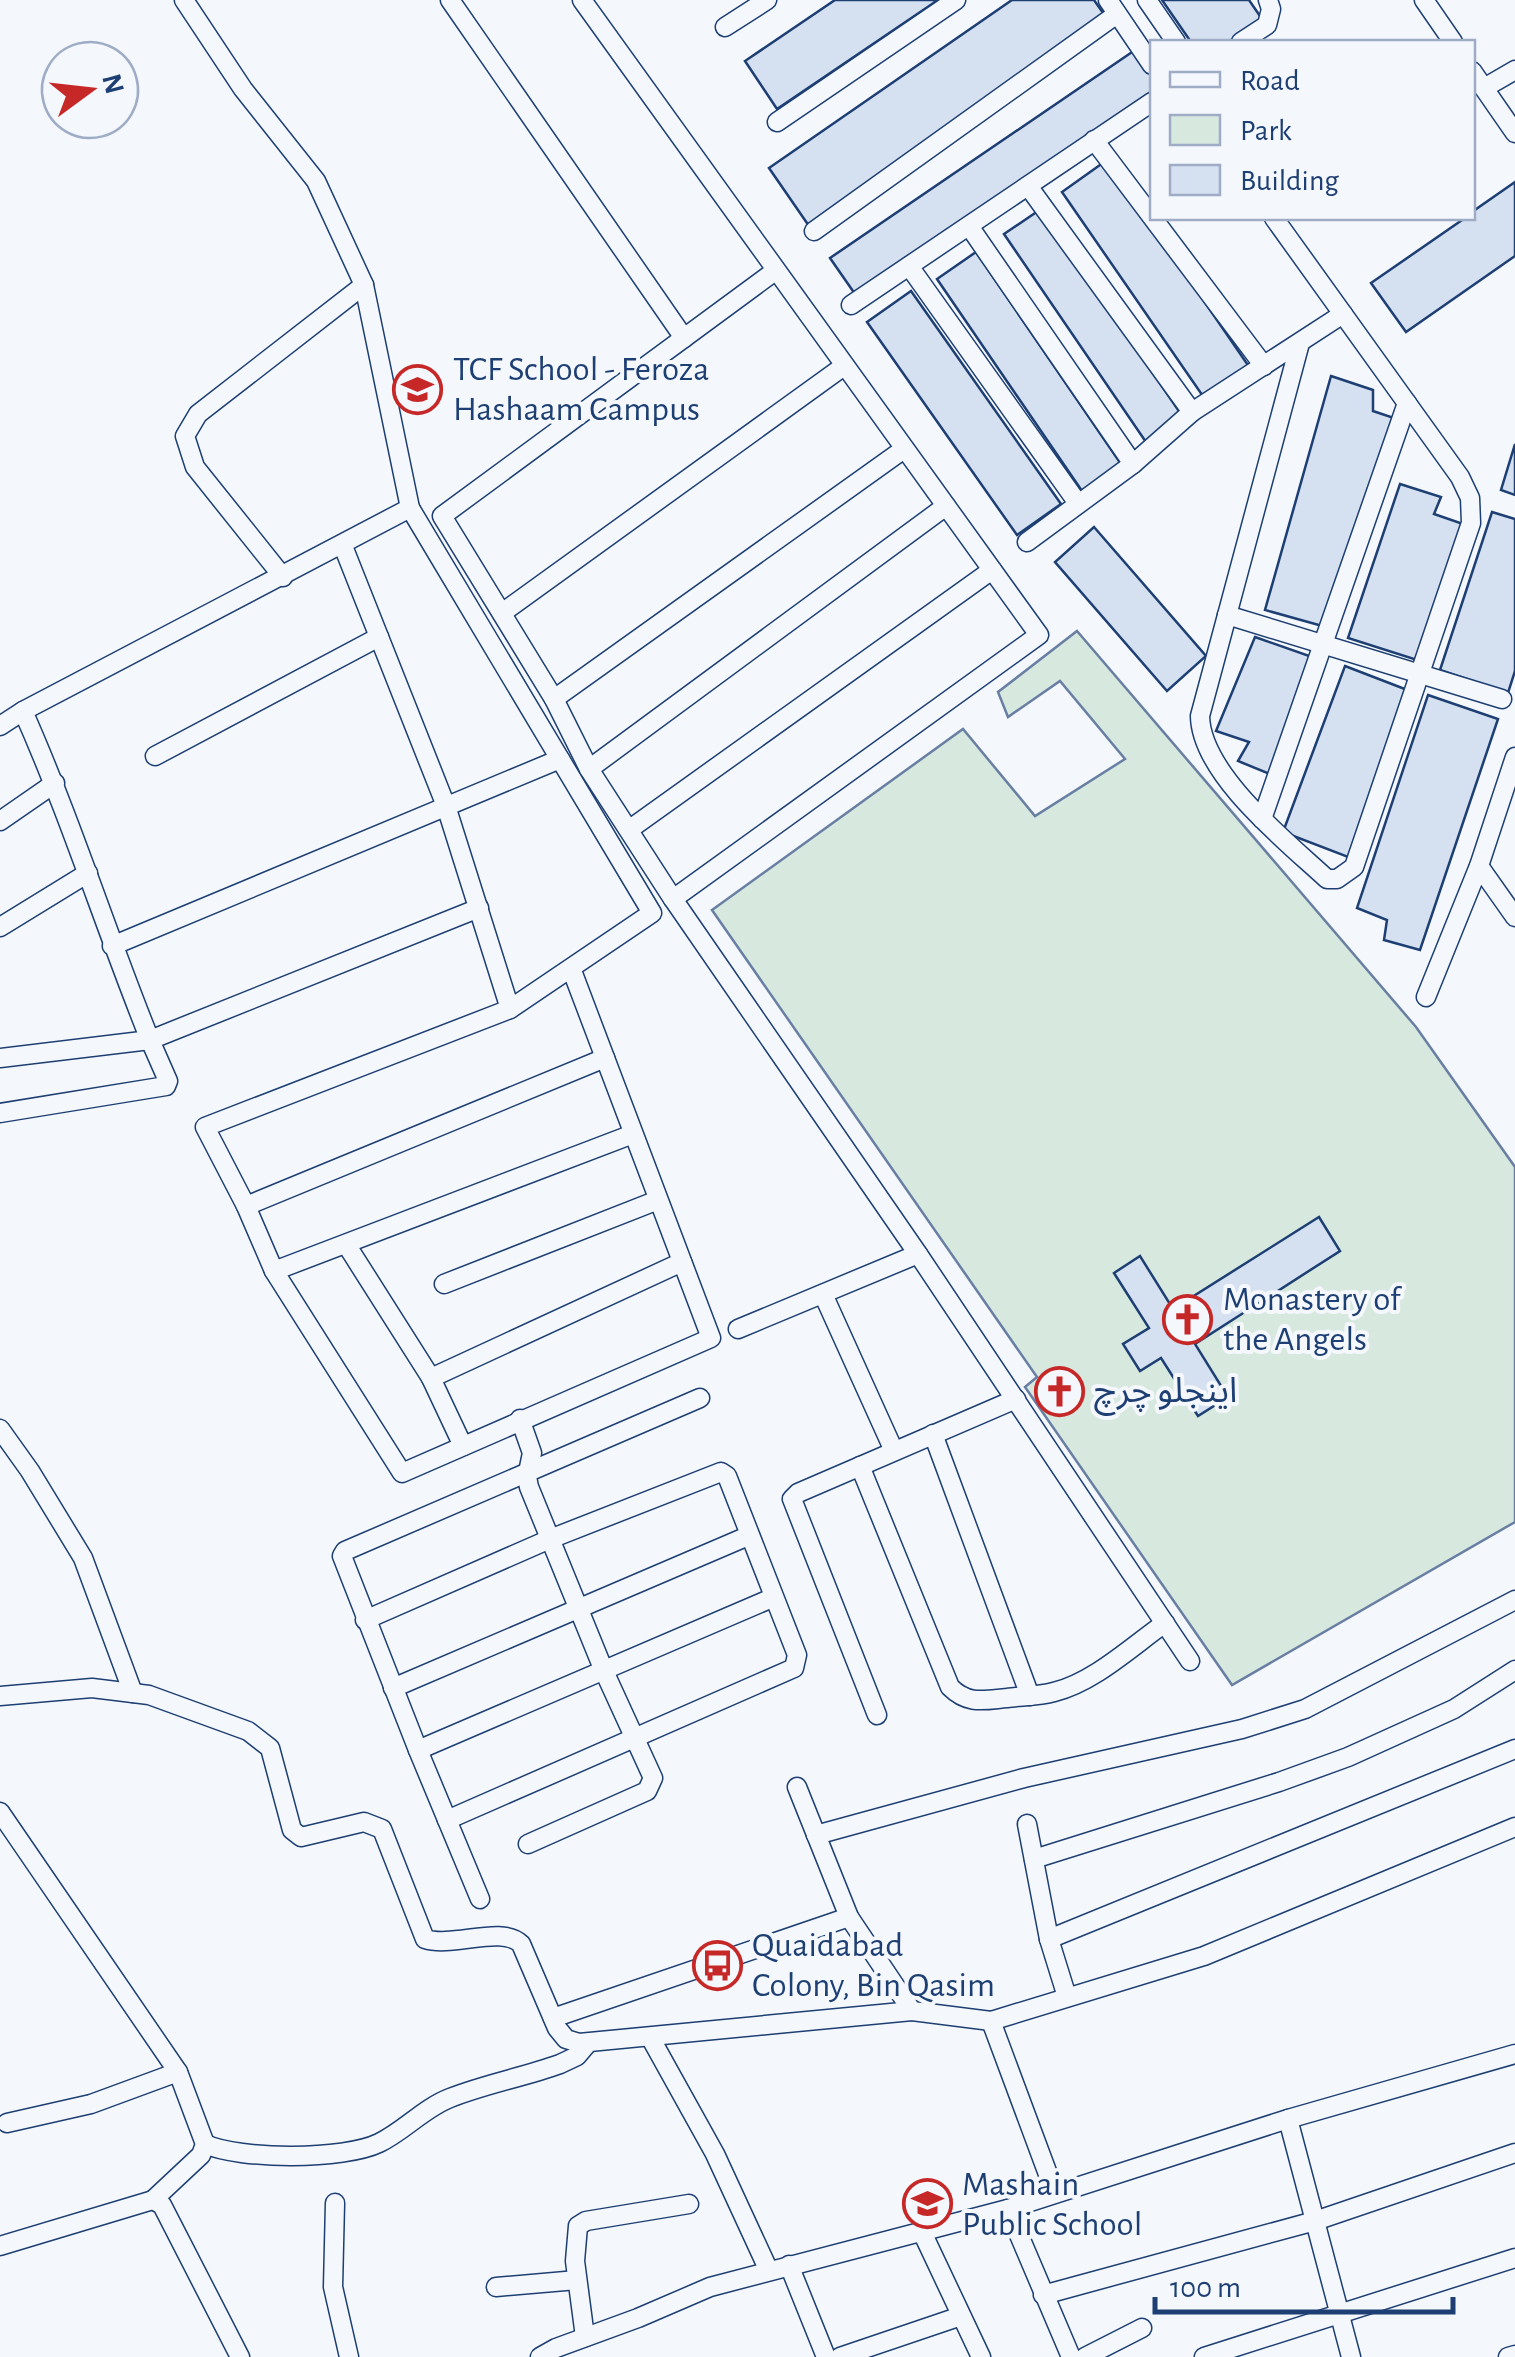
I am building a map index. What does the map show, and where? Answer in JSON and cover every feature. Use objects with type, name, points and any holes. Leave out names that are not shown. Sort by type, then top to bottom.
[{"type":"street","points":[[184,0],[243,89],[316,181],[364,285],[410,508],[652,913],[570,968],[510,1009],[205,1127],[274,1271],[402,1473],[711,1338],[570,968]]},
{"type":"street","points":[[450,0],[684,338]]},
{"type":"street","points":[[582,0],[1039,635],[673,899]]},
{"type":"street","points":[[726,27],[766,0]]},
{"type":"street","points":[[778,122],[956,0]]},
{"type":"street","points":[[1147,0],[1175,40]]},
{"type":"street","points":[[1244,40],[1266,25],[1268,0]]},
{"type":"street","points":[[1424,0],[1452,40]]},
{"type":"street","points":[[814,231],[1112,7],[1150,62]]},
{"type":"street","points":[[1484,88],[1515,70]]},
{"type":"street","points":[[1475,75],[1515,133]]},
{"type":"street","points":[[851,305],[1150,103]]},
{"type":"street","points":[[1094,140],[1150,214]]},
{"type":"street","points":[[1028,186],[1192,412]]},
{"type":"street","points":[[1154,220],[1264,366]]},
{"type":"street","points":[[1275,220],[1460,477],[1470,498],[1471,522],[1354,867],[1337,879],[1327,879],[1262,819],[1209,756],[1200,735],[1200,716],[1300,343]]},
{"type":"street","points":[[969,226],[1133,464]]},
{"type":"street","points":[[908,266],[1077,502]]},
{"type":"street","points":[[774,271],[442,516],[554,699],[590,769],[673,899],[918,1254],[1190,1661]]},
{"type":"street","points":[[283,577],[195,467],[185,436],[198,414],[364,285]]},
{"type":"street","points":[[1027,542],[1133,464],[1192,412],[1343,314]]},
{"type":"street","points":[[502,612],[844,366]]},
{"type":"street","points":[[1262,819],[1408,403]]},
{"type":"street","points":[[554,699],[904,449]]},
{"type":"street","points":[[590,769],[946,506]]},
{"type":"street","points":[[0,726],[410,508]]},
{"type":"street","points":[[342,546],[446,806],[510,1009]]},
{"type":"street","points":[[630,829],[992,570]]},
{"type":"street","points":[[1227,615],[1502,700]]},
{"type":"street","points":[[155,756],[379,637]]},
{"type":"street","points":[[0,1113],[166,1086],[168,1081],[112,946],[55,783],[23,711]]},
{"type":"street","points":[[1426,997],[1480,866],[1515,757]]},
{"type":"street","points":[[112,946],[560,759]]},
{"type":"street","points":[[0,821],[55,783]]},
{"type":"street","points":[[1480,866],[1515,917]]},
{"type":"street","points":[[0,927],[88,873]]},
{"type":"street","points":[[0,1058],[150,1040],[478,908]]},
{"type":"street","points":[[246,1206],[605,1058]]},
{"type":"street","points":[[274,1271],[634,1134]]},
{"type":"street","points":[[444,1284],[658,1200]]},
{"type":"street","points":[[346,1244],[431,1378],[463,1446]]},
{"type":"street","points":[[738,1329],[918,1254]]},
{"type":"street","points":[[431,1378],[682,1262]]},
{"type":"street","points":[[823,1294],[894,1451]]},
{"type":"street","points":[[480,1899],[342,1561],[345,1551],[700,1398]]},
{"type":"street","points":[[877,1715],[792,1498],[1016,1400]]},
{"type":"street","points":[[520,1420],[532,1453],[529,1487],[653,1778],[647,1791],[528,1844]]},
{"type":"street","points":[[0,1429],[83,1558],[133,1693]]},
{"type":"street","points":[[933,1434],[1030,1696]]},
{"type":"street","points":[[860,1466],[950,1687],[959,1696],[974,1702],[1067,1688],[1165,1622]]},
{"type":"street","points":[[365,1620],[550,1539],[720,1472],[727,1476],[797,1655],[794,1668],[447,1820]]},
{"type":"street","points":[[393,1688],[748,1536]]},
{"type":"street","points":[[418,1750],[772,1598]]},
{"type":"street","points":[[816,1835],[1024,1778],[1242,1729],[1305,1709],[1515,1600]]},
{"type":"street","points":[[1034,1859],[1279,1782],[1348,1756],[1454,1709],[1515,1670]]},
{"type":"street","points":[[0,1696],[92,1688],[149,1695],[248,1731],[270,1748],[292,1830],[301,1836],[364,1822],[382,1829],[425,1938],[515,1938],[566,2040],[588,2043],[912,2011],[991,2022],[1204,1956],[1515,1826]]},
{"type":"street","points":[[1049,1939],[1515,1749]]},
{"type":"street","points":[[796,1787],[849,1917],[912,2011]]},
{"type":"street","points":[[0,1812],[7,1837],[178,2072],[205,2144],[222,2152],[347,2152],[378,2144],[442,2101],[560,2064],[577,2056],[588,2043]]},
{"type":"street","points":[[1027,1824],[1049,1939],[1066,1997]]},
{"type":"street","points":[[553,2018],[849,1917]]},
{"type":"street","points":[[991,2022],[1055,2193]]},
{"type":"street","points":[[650,2037],[714,2154],[769,2270]]},
{"type":"street","points":[[540,2357],[710,2287],[1008,2209],[1288,2119],[1515,2054]]},
{"type":"street","points":[[7,2123],[91,2104],[178,2072]]},
{"type":"street","points":[[1288,2119],[1351,2357]]},
{"type":"street","points":[[3,2250],[153,2200],[200,2155],[205,2144]]},
{"type":"street","points":[[1043,2295],[1315,2220],[1515,2153]]},
{"type":"street","points":[[153,2200],[162,2205],[240,2357]]},
{"type":"street","points":[[335,2203],[334,2287],[350,2357]]},
{"type":"street","points":[[584,2337],[575,2261],[580,2223],[689,2204]]},
{"type":"street","points":[[1008,2209],[1072,2357]]},
{"type":"street","points":[[922,2232],[980,2357]]},
{"type":"street","points":[[1204,2357],[1515,2258]]},
{"type":"street","points":[[788,2266],[826,2357]]},
{"type":"street","points":[[496,2287],[577,2280]]},
{"type":"street","points":[[840,2357],[961,2316]]},
{"type":"street","points":[[1085,2357],[1142,2328]]},
{"type":"green space","points":[[1077,631],[1416,1027],[1515,1167],[1515,1522],[1232,1685],[1025,1387],[1037,1377],[712,910],[963,729],[1035,816],[1125,759],[1060,681],[1008,717],[998,692]]},
{"type":"building","points":[[835,0],[938,0],[777,109],[745,61]]},
{"type":"building","points":[[1012,0],[1094,0],[1108,20],[809,226],[769,168]]},
{"type":"building","points":[[1162,0],[1249,0],[1262,19],[1231,40],[1190,40]]},
{"type":"building","points":[[1138,48],[1150,67],[1150,92],[855,294],[830,258]]},
{"type":"building","points":[[1107,160],[1252,371],[1207,402],[1062,192]]},
{"type":"building","points":[[1515,182],[1515,256],[1406,332],[1371,283],[1462,220],[1475,220],[1475,210]]},
{"type":"building","points":[[1041,209],[1185,420],[1148,445],[1004,234]]},
{"type":"building","points":[[976,252],[1121,464],[1082,491],[937,279]]},
{"type":"building","points":[[911,291],[1061,504],[1017,535],[867,322]]},
{"type":"building","points":[[1331,376],[1373,390],[1373,411],[1394,418],[1333,629],[1265,610]]},
{"type":"building","points":[[1515,444],[1515,495],[1501,490]]},
{"type":"building","points":[[1400,484],[1441,497],[1434,514],[1466,525],[1417,660],[1348,638]]},
{"type":"building","points":[[1492,512],[1515,519],[1515,671],[1508,693],[1440,670]]},
{"type":"building","points":[[1094,527],[1206,656],[1167,691],[1055,562]]},
{"type":"building","points":[[1255,637],[1315,658],[1275,776],[1238,761],[1249,742],[1216,731]]},
{"type":"building","points":[[1345,666],[1410,691],[1348,857],[1283,832]]},
{"type":"building","points":[[1428,695],[1498,719],[1420,950],[1384,940],[1387,920],[1357,908]]},
{"type":"building","name":"Monastery of the Angels","points":[[1319,1217],[1340,1251],[1195,1344],[1228,1397],[1198,1416],[1161,1358],[1140,1371],[1123,1344],[1149,1328],[1114,1273],[1140,1256],[1173,1309]]},
{"type":"place","name":"TCF School - Feroza Hashaam Campus","points":[[418,389]]},
{"type":"place","name":"Monastery of the Angels","points":[[1188,1319]]},
{"type":"place","name":"اینجلو چرچ","points":[[1059,1391]]},
{"type":"place","name":"Quaidabad Colony, Bin Qasim","points":[[717,1965]]},
{"type":"place","name":"Mashain Public School","points":[[927,2204]]}]
